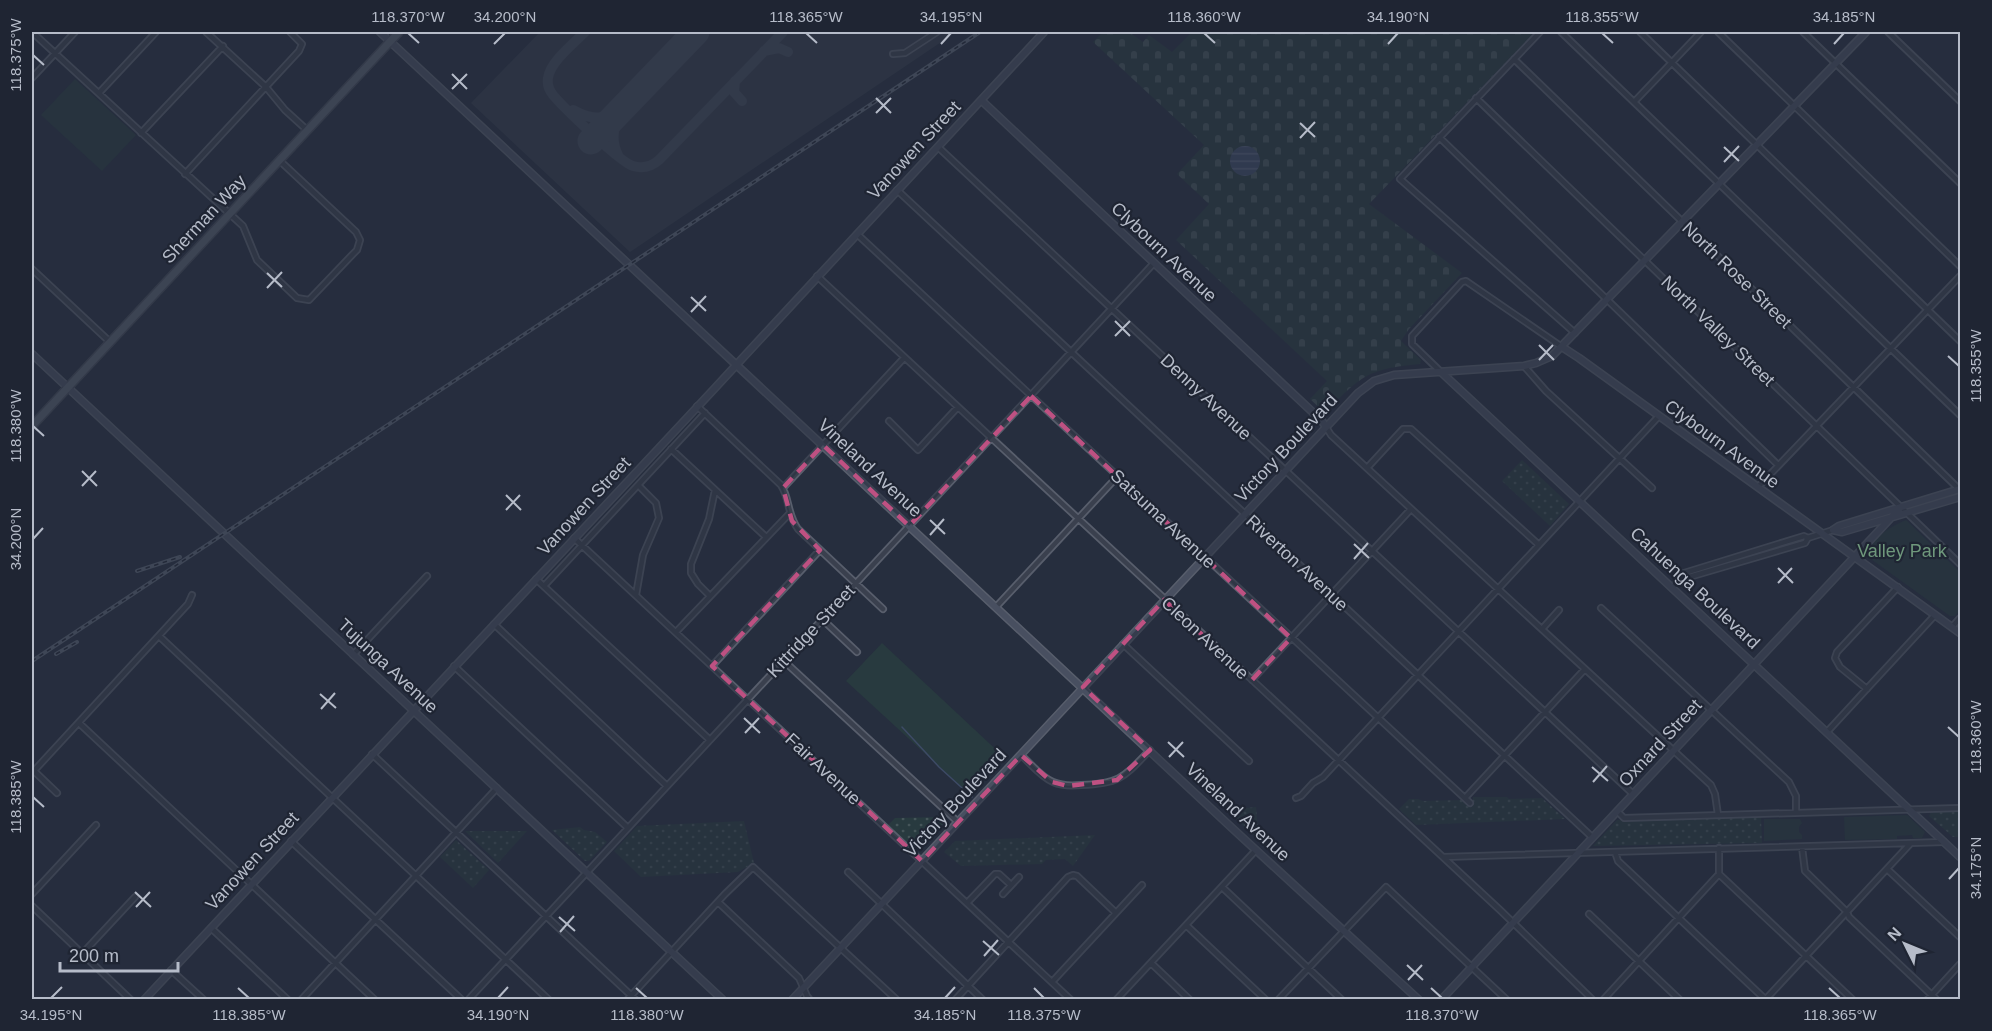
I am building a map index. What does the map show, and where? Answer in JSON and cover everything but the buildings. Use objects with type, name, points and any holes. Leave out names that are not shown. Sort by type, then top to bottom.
[{"type":"main road","name":"Vineland Avenue","points":[[380,32],[1256,850],[1419,999]]},
{"type":"main road","name":"Sherman Way","points":[[32,426],[399,32]]},
{"type":"main road","name":"Vanowen Street","points":[[144,999],[1044,32]]},
{"type":"main road","name":"Victory Boulevard","points":[[792,999],[1358,393],[1374,381],[1395,375],[1524,366],[1543,360],[1562,347],[1866,32]]},
{"type":"main road","name":"Clybourn Avenue","points":[[981,100],[1316,415],[1326,427]]},
{"type":"main road","name":"Clybourn Avenue","points":[[1562,347],[1960,633]]},
{"type":"main road","name":"Tujunga Avenue","points":[[32,354],[723,999]]},
{"type":"main road","points":[[1456,385],[1462,370]]},
{"type":"main road","name":"Cahuenga Boulevard","points":[[1441,372],[1960,857]]},
{"type":"main road","points":[[1833,530],[1839,526],[1901,507],[1960,492]]},
{"type":"main road","points":[[1833,530],[1842,532],[1891,518],[1960,492]]},
{"type":"main road","name":"Oxnard Street","points":[[1441,999],[1901,507]]},
{"type":"street","points":[[32,32],[243,226],[257,260],[293,295],[305,301],[312,298],[353,254],[360,240],[352,228],[279,160]]},
{"type":"street","points":[[32,78],[75,32]]},
{"type":"street","points":[[99,93],[156,32]]},
{"type":"street","points":[[206,32],[266,87],[285,110],[307,130]]},
{"type":"street","points":[[185,174],[299,51],[302,44],[290,32]]},
{"type":"street","points":[[893,54],[905,52],[937,32]]},
{"type":"street","points":[[1540,32],[1400,179],[1575,333]]},
{"type":"street","points":[[1561,32],[1960,415]]},
{"type":"street","points":[[1640,32],[1960,341]]},
{"type":"street","points":[[1635,101],[1701,32]]},
{"type":"street","points":[[1718,32],[1960,266]]},
{"type":"street","points":[[1803,32],[1960,183]]},
{"type":"street","points":[[1888,32],[1960,101]]},
{"type":"street","points":[[141,133],[222,46]]},
{"type":"street","name":"North Rose Street","points":[[1514,59],[1960,492]]},
{"type":"street","name":"North Valley Street","points":[[1476,98],[1960,564]]},
{"type":"street","points":[[1439,136],[1778,465]]},
{"type":"street","name":"Denny Avenue","points":[[938,147],[1633,794]]},
{"type":"street","name":"Riverton Avenue","points":[[897,190],[1592,837]]},
{"type":"street","name":"Satsuma Avenue","points":[[857,234],[1470,803]]},
{"type":"street","name":"Kittridge Street","points":[[468,999],[1154,263]]},
{"type":"street","points":[[32,269],[110,342]]},
{"type":"street","name":"Cleon Avenue","points":[[817,276],[1593,999]]},
{"type":"street","points":[[1758,488],[1960,276]]},
{"type":"street","name":"Cahuenga Boulevard","points":[[1441,372],[1410,340],[1466,280]]},
{"type":"street","name":"Clybourn Avenue","points":[[1466,280],[1562,347]]},
{"type":"street","points":[[783,488],[904,358]]},
{"type":"street","points":[[1524,366],[1545,391],[1652,488]]},
{"type":"street","points":[[698,406],[783,488],[789,514],[798,529],[883,609]]},
{"type":"street","points":[[889,421],[918,450],[957,408]]},
{"type":"street","name":"Vanowen Street","points":[[544,586],[705,413]]},
{"type":"street","points":[[1296,798],[1323,777],[1659,417]]},
{"type":"street","points":[[1326,427],[1331,435],[1714,790],[1718,815]]},
{"type":"street","points":[[1367,468],[1403,429],[1411,429],[1539,545]]},
{"type":"street","points":[[671,449],[766,537]]},
{"type":"street","points":[[996,607],[1118,477]]},
{"type":"street","points":[[636,595],[643,555],[659,518],[656,503],[638,485]]},
{"type":"street","points":[[710,596],[691,573],[691,564],[709,519],[716,490]]},
{"type":"street","points":[[1252,680],[1411,509]]},
{"type":"street","points":[[676,632],[789,514]]},
{"type":"street","points":[[1673,587],[1682,578],[1805,543],[1808,538],[1820,532],[1833,530]]},
{"type":"street","name":"Fair Avenue","points":[[574,538],[1071,999]]},
{"type":"street","points":[[712,666],[820,550]]},
{"type":"street","points":[[353,655],[427,576]]},
{"type":"street","points":[[536,579],[710,740]]},
{"type":"street","points":[[1867,689],[1840,667],[1835,657],[1837,652],[1898,587]]},
{"type":"street","points":[[57,793],[33,772],[188,604],[192,595]]},
{"type":"street","points":[[1601,608],[1788,782],[1796,796],[1796,813]]},
{"type":"street","points":[[1542,629],[1559,610]]},
{"type":"street","points":[[1827,732],[1935,615]]},
{"type":"street","points":[[1952,627],[1960,618]]},
{"type":"street","points":[[822,619],[857,652]]},
{"type":"street","points":[[494,624],[667,786]]},
{"type":"street","points":[[159,636],[549,999]]},
{"type":"street","points":[[1123,644],[1249,760]]},
{"type":"street","points":[[784,661],[958,822]]},
{"type":"street","points":[[454,666],[628,828]]},
{"type":"street","points":[[1465,798],[1585,669]]},
{"type":"street","points":[[79,723],[375,999]]},
{"type":"street","points":[[1021,755],[1052,782],[1068,786],[1107,784],[1117,780],[1133,768],[1150,750]]},
{"type":"street","points":[[372,754],[546,916],[629,997],[636,999]]},
{"type":"street","points":[[301,999],[497,788]]},
{"type":"street","points":[[1617,811],[1624,818],[1960,808]]},
{"type":"street","points":[[32,894],[96,825]]},
{"type":"street","points":[[291,841],[462,999]]},
{"type":"street","points":[[1442,857],[1944,842]]},
{"type":"street","points":[[1615,852],[1618,861],[1766,999],[1910,844]]},
{"type":"street","points":[[1802,847],[1805,871],[1847,912],[1849,917],[1937,999]]},
{"type":"street","points":[[1603,999],[1719,874],[1719,848]]},
{"type":"street","points":[[1116,999],[1256,850]]},
{"type":"street","points":[[629,997],[753,867],[897,999]]},
{"type":"street","points":[[1887,868],[1960,937]]},
{"type":"street","points":[[848,872],[983,999]]},
{"type":"street","points":[[967,903],[994,874],[999,874],[1011,885]]},
{"type":"street","points":[[1719,874],[1853,999]]},
{"type":"street","points":[[955,999],[1068,877],[1077,876],[1116,913]]},
{"type":"street","points":[[1003,894],[1019,877]]},
{"type":"street","points":[[1052,981],[1142,885]]},
{"type":"street","points":[[1222,887],[1342,999]]},
{"type":"street","points":[[1278,999],[1386,887],[1507,999]]},
{"type":"street","points":[[82,954],[135,897]]},
{"type":"street","points":[[718,902],[800,978],[810,999]]},
{"type":"street","points":[[32,906],[131,999]]},
{"type":"street","points":[[1589,914],[1680,999]]},
{"type":"street","points":[[1186,925],[1266,999]]},
{"type":"street","points":[[210,927],[288,999]]},
{"type":"street","points":[[1150,963],[1190,999]]},
{"type":"street","points":[[1927,999],[1960,964]]},
{"type":"street","points":[[171,970],[204,999]]},
{"type":"highlighted area","points":[[1031,396],[1291,638],[1252,680],[1164,600],[1083,687],[1150,750],[1117,780],[1068,786],[1052,782],[1021,755],[922,861],[712,666],[820,550],[792,521],[783,488],[823,445],[909,526]]},
{"type":"shaded area","points":[[540,32],[956,32],[630,252],[471,103]]},
{"type":"shaded area","points":[[1245,146],[1256,150],[1260,161],[1256,172],[1245,176],[1234,172],[1230,161],[1234,150]]},
{"type":"green space","points":[[1103,32],[1129,32],[1143,42],[1149,35],[1172,52],[1192,32],[1535,32],[1369,204],[1462,273],[1409,329],[1401,341],[1421,360],[1420,364],[1388,369],[1366,376],[1325,413],[1310,399],[1327,381],[1176,240],[1209,204],[1177,174],[1204,145],[1093,42]]},
{"type":"green space","points":[[75,79],[136,135],[102,171],[41,115]]},
{"type":"green space","points":[[1522,460],[1569,504],[1550,526],[1502,481]]},
{"type":"green space","name":"Valley Park","points":[[1906,520],[1960,572],[1960,610],[1955,616],[1950,616],[1868,557],[1866,552],[1878,537]]},
{"type":"green space","points":[[882,643],[1005,758],[970,795],[846,681]]},
{"type":"green space","points":[[1473,797],[1542,798],[1565,819],[1416,825],[1399,809],[1409,799],[1461,800],[1469,806],[1473,802]]},
{"type":"green space","points":[[1256,807],[1259,840],[1226,810]]},
{"type":"green space","points":[[1934,811],[1960,811],[1960,837],[1953,837],[1929,816]]},
{"type":"green space","points":[[1907,815],[1925,832],[1922,838],[1913,838],[1912,835],[1897,836],[1897,839],[1845,840],[1844,817]]},
{"type":"green space","points":[[944,817],[945,822],[918,849],[913,849],[888,825],[895,818]]},
{"type":"green space","points":[[1761,817],[1762,843],[1593,846],[1617,820]]},
{"type":"green space","points":[[1764,819],[1800,819],[1802,823],[1799,832],[1802,839],[1764,841]]},
{"type":"green space","points":[[744,821],[754,863],[738,872],[641,877],[614,851],[637,826]]},
{"type":"green space","points":[[580,827],[595,832],[607,842],[589,861],[585,861],[552,830]]},
{"type":"green space","points":[[465,831],[527,831],[498,863]]},
{"type":"green space","points":[[1095,835],[1073,866],[1065,859],[1046,860],[1042,864],[961,866],[944,852],[955,841]]},
{"type":"green space","points":[[456,840],[489,870],[473,888],[440,857]]},
{"type":"waterway","points":[[902,727],[939,767],[972,797]]},
{"type":"taxiway","points":[[585,32],[553,66],[548,78],[549,89],[568,111],[605,145],[627,163],[640,167],[650,166],[659,160],[783,32]]},
{"type":"taxiway","points":[[764,51],[779,48],[788,52]]},
{"type":"taxiway","points":[[735,81],[734,92],[742,101]]},
{"type":"taxiway","points":[[573,110],[594,118],[606,116],[625,105]]},
{"type":"taxiway","points":[[618,155],[614,142],[614,130],[625,106]]},
{"type":"runway","points":[[591,141],[696,32]]},
{"type":"railway","points":[[32,661],[980,32]]},
{"type":"railway","points":[[137,571],[180,557]]},
{"type":"railway","points":[[56,654],[77,642]]}]
